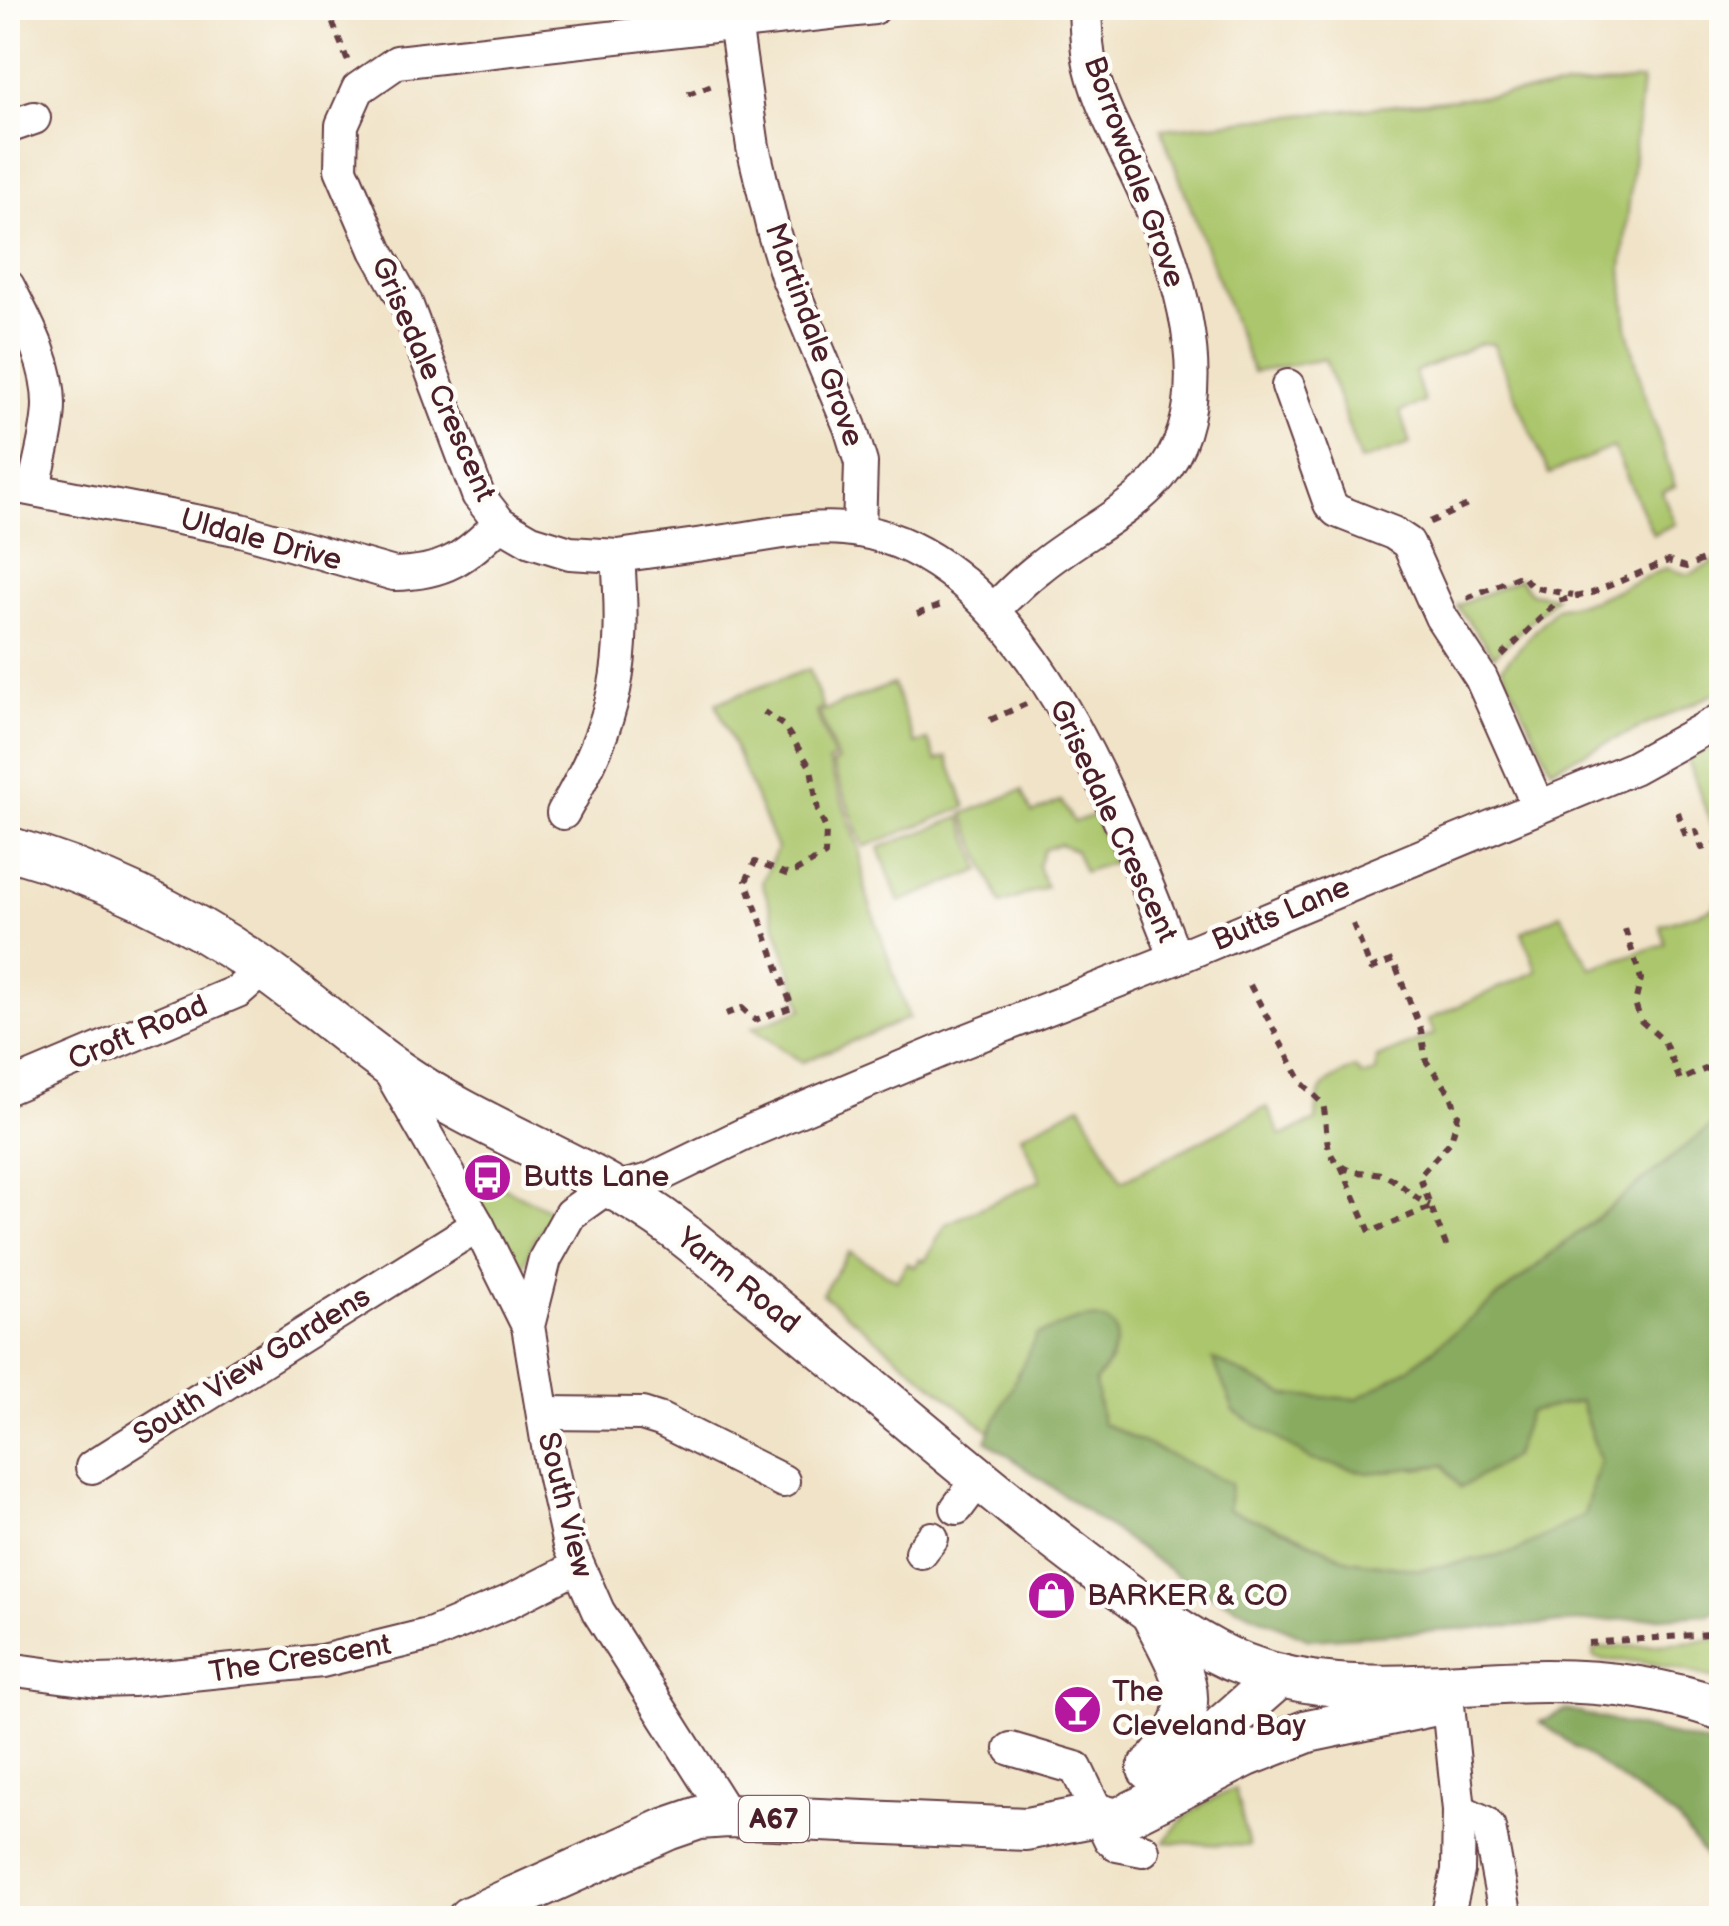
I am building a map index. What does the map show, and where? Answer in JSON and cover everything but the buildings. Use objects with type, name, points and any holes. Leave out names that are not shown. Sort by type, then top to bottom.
[{"type":"main road","name":"Yarm Road","points":[[8,848],[101,879],[183,921],[263,969],[383,1061],[439,1098],[613,1188],[679,1232],[967,1494],[1223,1656],[1280,1676]]},
{"type":"main road","name":"A67","points":[[1134,1783],[1176,1735],[1188,1692],[1152,1613]]},
{"type":"main road","name":"A67","points":[[1098,1815],[1110,1798],[1192,1752],[1280,1676],[1311,1682],[1446,1686],[1590,1683],[1646,1690],[1722,1708]]},
{"type":"main road","name":"A67","points":[[469,1918],[667,1828],[699,1818],[728,1816],[1026,1830],[1098,1815],[1117,1820],[1247,1755],[1308,1731],[1433,1705],[1446,1686]]},
{"type":"street","name":"Grisedale Crescent","points":[[874,8],[397,62],[358,89],[342,126],[341,168],[376,250],[406,303],[478,495],[500,522],[545,546],[595,557],[794,530],[859,531],[941,565],[994,609],[1061,702],[1138,862],[1176,958]]},
{"type":"street","name":"Borrowdale Grove","points":[[994,609],[1038,568],[1157,479],[1175,455],[1189,414],[1193,386],[1178,283],[1158,224],[1097,88],[1090,67],[1085,8]]},
{"type":"street","name":"Martindale Grove","points":[[735,22],[753,147],[774,234],[792,290],[850,427],[861,463],[859,531]]},
{"type":"street","points":[[8,286],[35,344],[46,380],[48,416],[21,487]]},
{"type":"street","points":[[1288,386],[1330,504],[1337,511],[1392,532],[1408,543],[1442,617],[1480,678],[1538,806]]},
{"type":"street","name":"Uldale Drive","points":[[21,487],[240,530],[394,574],[415,574],[446,566],[470,552],[500,522]]},
{"type":"street","points":[[563,813],[588,769],[614,698],[622,621],[618,556]]},
{"type":"street","name":"Butts Lane","points":[[613,1188],[650,1180],[753,1130],[1632,768],[1722,719]]},
{"type":"street","name":"Croft Road","points":[[8,1088],[238,991],[263,969]]},
{"type":"street","points":[[383,1061],[478,1225],[528,1326]]},
{"type":"street","name":"South View","points":[[613,1188],[582,1203],[562,1226],[545,1260],[528,1326],[542,1413],[558,1500],[577,1567],[598,1611],[728,1816]]},
{"type":"street","name":"South View Gardens","points":[[92,1467],[478,1225]]},
{"type":"street","points":[[542,1413],[642,1414],[783,1480]]},
{"type":"street","name":"The Crescent","points":[[8,1669],[98,1681],[322,1661],[432,1634],[577,1567]]},
{"type":"street","points":[[1446,1686],[1459,1810],[1458,1870],[1447,1918]]},
{"type":"street","points":[[1011,1749],[1076,1768],[1110,1840],[1143,1850]]},
{"type":"street","points":[[1459,1810],[1489,1828],[1506,1918]]},
{"type":"path","points":[[327,8],[350,68]]},
{"type":"path","points":[[688,94],[724,80]]},
{"type":"path","points":[[1419,526],[1470,504]]},
{"type":"path","points":[[1494,665],[1558,601],[1592,593],[1668,560],[1686,567],[1722,552]]},
{"type":"path","points":[[1452,604],[1522,575],[1532,587],[1578,596]]},
{"type":"path","points":[[990,720],[1035,700]]},
{"type":"path","points":[[726,1014],[742,1008],[755,1020],[792,1007],[746,882],[755,862],[789,875],[825,855],[826,829],[818,811],[810,768],[784,726],[764,712]]},
{"type":"path","points":[[1678,812],[1685,834],[1696,830],[1702,848],[1722,842]]},
{"type":"path","points":[[1353,924],[1371,969],[1393,960],[1420,1030],[1426,1061],[1455,1103],[1458,1115],[1451,1141],[1420,1176],[1447,1248]]},
{"type":"path","points":[[1625,929],[1641,979],[1634,1003],[1641,1021],[1664,1041],[1680,1080],[1722,1062]]},
{"type":"path","points":[[1250,984],[1302,1083],[1323,1104],[1325,1138],[1370,1232],[1432,1206]]},
{"type":"path","points":[[1341,1166],[1380,1173],[1412,1198],[1432,1206]]},
{"type":"green space","points":[[1642,80],[1622,269],[1627,326],[1643,390],[1675,486],[1662,492],[1675,524],[1653,534],[1613,447],[1549,474],[1493,344],[1482,343],[1415,372],[1424,402],[1400,412],[1410,444],[1360,461],[1325,359],[1253,372],[1161,129]]},
{"type":"green space","points":[[1721,558],[1721,691],[1551,768],[1502,667],[1556,608],[1594,600],[1666,568],[1689,575]]},
{"type":"green space","points":[[1519,579],[1531,593],[1556,597],[1494,656],[1457,606]]},
{"type":"green space","points":[[809,669],[823,708],[816,711],[834,759],[828,762],[860,850],[865,890],[909,1018],[802,1062],[752,1028],[803,1009],[762,882],[777,849],[716,703]]},
{"type":"green space","points":[[893,684],[915,744],[928,740],[936,761],[947,757],[966,807],[864,847],[832,764],[838,761],[819,712]]},
{"type":"green space","points":[[1721,744],[1721,869],[1715,853],[1720,850],[1687,757]]},
{"type":"green space","points":[[1022,790],[1032,813],[1061,801],[1074,822],[1094,815],[1113,862],[1084,872],[1075,850],[1059,844],[1044,850],[1038,866],[1046,887],[1001,904],[963,814]]},
{"type":"green space","points":[[961,817],[981,870],[899,902],[879,848]]},
{"type":"green space","points":[[1721,889],[1721,1118],[1411,1367],[1357,1399],[1286,1395],[1215,1360],[1416,1469],[1514,1456],[1528,1412],[1580,1400],[1600,1460],[1584,1515],[1515,1552],[1420,1570],[1349,1560],[1287,1531],[1227,1510],[1230,1484],[1101,1423],[1095,1382],[1111,1361],[1021,1369],[990,1432],[822,1294],[849,1252],[897,1280],[907,1263],[915,1267],[920,1259],[925,1261],[946,1224],[1041,1180],[1021,1135],[1081,1105],[1122,1181],[1267,1107],[1281,1136],[1316,1121],[1318,1099],[1329,1082],[1355,1068],[1362,1076],[1376,1073],[1377,1058],[1435,1034],[1427,1020],[1537,971],[1522,932],[1561,914],[1591,968],[1665,944],[1660,925],[1714,908]]},
{"type":"green space","points":[[1721,1118],[1722,1607],[1709,1614],[1309,1639],[1193,1587],[986,1440],[1037,1335],[1077,1320],[1104,1320],[1116,1334],[1112,1354],[1095,1382],[1102,1423],[1231,1484],[1228,1510],[1287,1531],[1349,1560],[1420,1570],[1515,1552],[1584,1515],[1600,1460],[1580,1401],[1529,1412],[1514,1456],[1460,1488],[1444,1465],[1368,1473],[1312,1460],[1234,1411],[1213,1359],[1286,1395],[1357,1399],[1411,1367]]},
{"type":"green space","points":[[455,1164],[554,1212],[534,1240],[519,1278]]},
{"type":"green space","points":[[1721,1639],[1721,1680],[1655,1664],[1594,1657],[1594,1649]]},
{"type":"green space","points":[[1566,1710],[1721,1747],[1721,1877],[1677,1819],[1540,1722]]},
{"type":"green space","points":[[1235,1789],[1249,1846],[1165,1842],[1196,1810]]},
{"type":"railway","points":[[8,1913],[28,1918]]},
{"type":"place","name":"Butts Lane","points":[[488,1177]]},
{"type":"place","name":"BARKER & CO","points":[[1052,1596]]},
{"type":"place","name":"The Cleveland Bay","points":[[1077,1709]]}]
